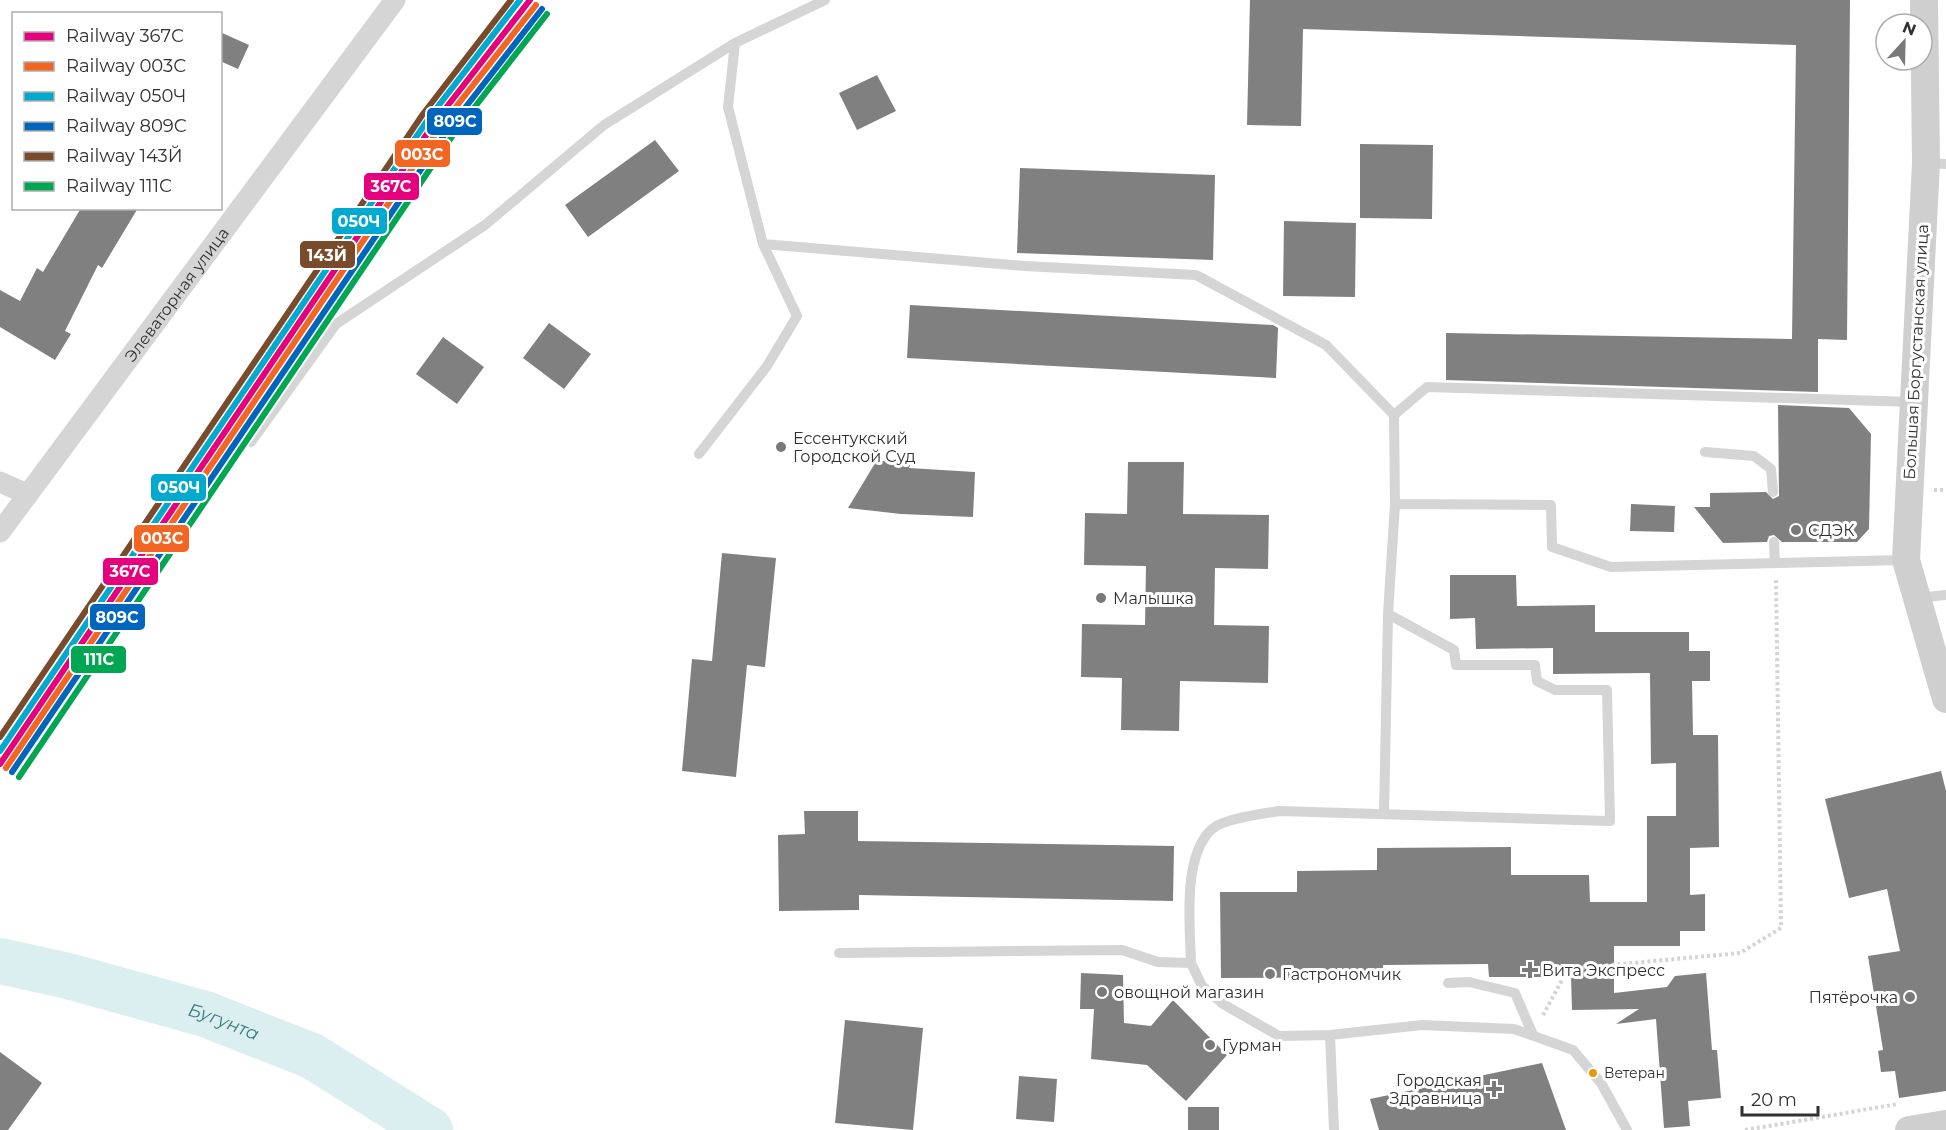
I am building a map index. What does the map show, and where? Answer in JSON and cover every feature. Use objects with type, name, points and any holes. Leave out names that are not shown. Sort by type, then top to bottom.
[{"type":"street","name":"Элеваторная улица","points":[[0,531],[395,0]]},
{"type":"street","name":"Большая Боргустанская улица","points":[[1924,0],[1936,164],[1914,402],[1906,560],[1946,699]]},
{"type":"street","points":[[0,482],[27,494]]},
{"type":"street","points":[[1909,1130],[1946,1124]]},
{"type":"lane","points":[[251,442],[336,324],[485,225],[604,125],[735,43],[825,0]]},
{"type":"lane","points":[[699,454],[767,366],[797,316],[763,244],[728,107],[735,43]]},
{"type":"lane","points":[[763,244],[1024,266],[1196,275],[1326,345],[1394,415],[1395,504],[1388,614],[1384,814]]},
{"type":"lane","points":[[1394,415],[1427,387],[1914,402]]},
{"type":"lane","points":[[1705,452],[1754,456],[1771,469],[1773,492]]},
{"type":"lane","points":[[1395,504],[1551,505],[1551,547],[1611,567],[1906,560]]},
{"type":"lane","points":[[1774,542],[1775,563]]},
{"type":"lane","points":[[1918,598],[1946,595]]},
{"type":"lane","points":[[1388,614],[1454,650],[1456,665],[1535,665],[1537,681],[1554,690],[1607,690],[1610,821],[1279,811],[1245,817],[1213,828],[1198,848],[1191,878],[1191,963],[1202,986],[1223,1004],[1279,1036],[1330,1035],[1422,1025],[1514,1029],[1573,1050],[1601,1083],[1627,1130]]},
{"type":"lane","points":[[838,953],[1122,950],[1158,962],[1191,963]]},
{"type":"lane","points":[[1448,983],[1469,982],[1515,993],[1533,1035]]},
{"type":"lane","points":[[1330,1035],[1334,1130]]},
{"type":"path","points":[[1533,1035],[1568,969],[1740,953],[1781,928],[1775,563]]},
{"type":"path","points":[[1745,1130],[1899,1104]]},
{"type":"building","points":[[1250,0],[1850,0],[1847,340],[1818,339],[1818,392],[1446,380],[1446,333],[1792,339],[1796,45],[1303,29],[1301,126],[1247,125]]},
{"type":"building","points":[[222,33],[249,45],[238,69],[222,62]]},
{"type":"building","points":[[877,75],[896,111],[857,130],[839,93]]},
{"type":"building","points":[[655,140],[679,171],[588,237],[565,205]]},
{"type":"building","points":[[1360,144],[1433,145],[1432,219],[1360,218]]},
{"type":"building","points":[[1020,168],[1215,175],[1213,260],[1017,253]]},
{"type":"building","points":[[80,210],[137,210],[102,268],[98,265],[65,331],[71,334],[55,360],[0,327],[0,290],[20,301],[37,268],[43,272]]},
{"type":"building","points":[[1284,221],[1356,223],[1355,297],[1283,296]]},
{"type":"building","points":[[910,305],[1273,325],[1278,328],[1276,378],[907,358]]},
{"type":"building","points":[[549,323],[591,354],[564,389],[523,358]]},
{"type":"building","points":[[443,337],[484,367],[457,404],[416,374]]},
{"type":"building","points":[[1778,405],[1849,408],[1871,434],[1869,529],[1857,542],[1782,542],[1774,535],[1769,536],[1767,542],[1723,543],[1694,507],[1710,507],[1710,493],[1766,492],[1773,499],[1779,496]]},
{"type":"building","points":[[877,460],[910,465],[909,468],[975,472],[973,517],[901,514],[848,508]]},
{"type":"building","points":[[1128,462],[1184,462],[1183,514],[1269,515],[1268,569],[1215,568],[1214,625],[1269,626],[1268,683],[1180,681],[1179,731],[1121,730],[1122,678],[1081,677],[1082,624],[1145,625],[1146,566],[1084,565],[1085,513],[1127,514]]},
{"type":"building","points":[[1631,504],[1675,506],[1674,532],[1630,531]]},
{"type":"building","points":[[722,553],[776,558],[765,667],[747,665],[736,777],[682,771],[692,659],[712,661]]},
{"type":"building","points":[[1450,575],[1516,575],[1517,606],[1595,605],[1595,632],[1689,632],[1689,651],[1710,651],[1710,681],[1692,681],[1693,735],[1718,735],[1719,847],[1690,848],[1690,895],[1705,894],[1705,931],[1680,931],[1680,946],[1614,946],[1614,993],[1667,987],[1675,976],[1706,973],[1712,1050],[1717,1050],[1721,1098],[1688,1101],[1690,1126],[1664,1128],[1656,1019],[1616,1024],[1639,1009],[1572,1010],[1571,977],[1489,977],[1488,964],[1383,965],[1383,977],[1221,978],[1220,892],[1297,892],[1297,871],[1377,870],[1377,848],[1511,847],[1511,875],[1589,875],[1590,902],[1647,902],[1647,816],[1676,816],[1676,763],[1651,764],[1650,673],[1553,674],[1553,648],[1476,649],[1475,618],[1450,619]]},
{"type":"building","points":[[1941,771],[1946,791],[1946,1091],[1899,1098],[1895,1071],[1881,1072],[1878,1051],[1883,1050],[1868,956],[1900,951],[1887,889],[1849,898],[1825,799]]},
{"type":"building","points":[[804,811],[858,811],[858,841],[1174,846],[1173,901],[859,895],[859,910],[779,911],[778,835],[805,834]]},
{"type":"building","points":[[1081,973],[1123,975],[1124,1023],[1151,1026],[1173,1000],[1227,1055],[1186,1101],[1147,1065],[1091,1059],[1094,1009],[1080,1009]]},
{"type":"building","points":[[845,1020],[923,1028],[913,1130],[835,1123]]},
{"type":"building","points":[[0,1052],[42,1083],[8,1130],[0,1130]]},
{"type":"building","points":[[1542,1063],[1566,1130],[1379,1130],[1370,1099]]},
{"type":"building","points":[[1019,1076],[1057,1079],[1054,1122],[1016,1119]]},
{"type":"building","points":[[1188,1107],[1219,1107],[1219,1130],[1188,1130]]},
{"type":"waterway","name":"Бугунта","points":[[0,961],[68,976],[205,1014],[312,1056],[430,1130]]},
{"type":"rail line","name":"143Й","points":[[0,737],[423,114],[511,0]]},
{"type":"rail line","name":"050Ч","points":[[0,751],[429,118],[520,0]]},
{"type":"rail line","name":"367С","points":[[0,764],[435,122],[530,0]]},
{"type":"rail line","name":"003С","points":[[6,768],[441,126],[536,5]]},
{"type":"rail line","name":"809С","points":[[12,772],[447,131],[542,9]]},
{"type":"rail line","name":"111С","points":[[19,777],[453,135],[547,14]]},
{"type":"place","name":"Ессентукский Городской Суд","points":[[781,447]]},
{"type":"place","name":"СДЭК","points":[[1796,530]]},
{"type":"place","name":"Малышка","points":[[1101,598]]},
{"type":"place","name":"Вита Экспресс","points":[[1530,970]]},
{"type":"place","name":"Гастрономчик","points":[[1270,974]]},
{"type":"place","name":"овощной магазин","points":[[1102,992]]},
{"type":"place","name":"Пятёрочка","points":[[1910,997]]},
{"type":"place","name":"Гурман","points":[[1210,1045]]},
{"type":"place","name":"Ветеран","points":[[1593,1073]]},
{"type":"place","name":"Городская Здравница","points":[[1494,1089]]}]
